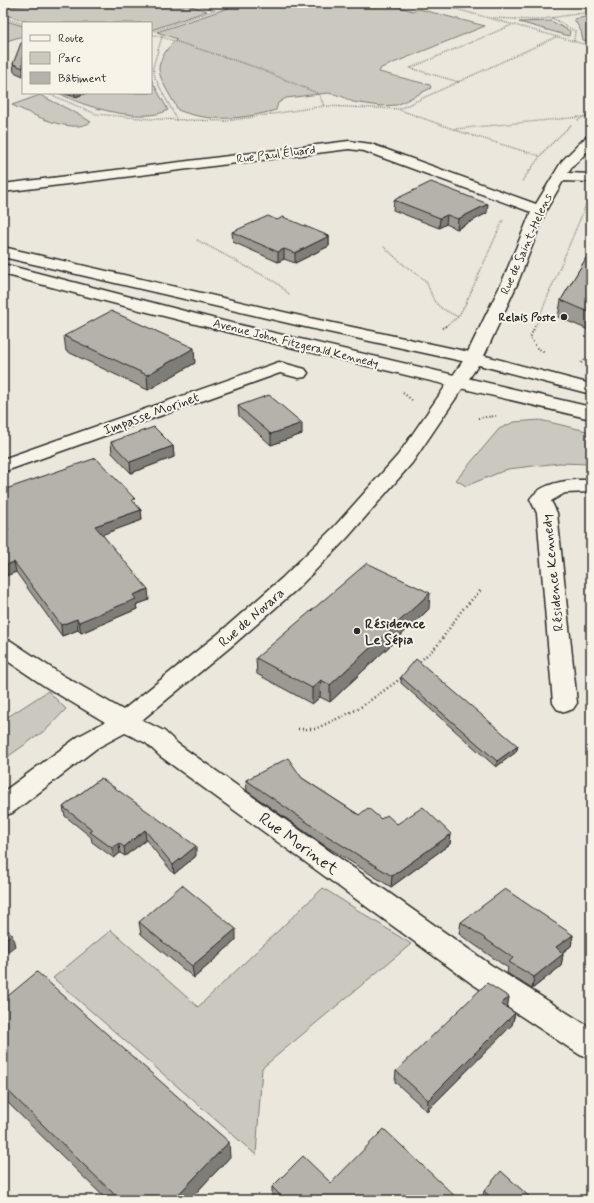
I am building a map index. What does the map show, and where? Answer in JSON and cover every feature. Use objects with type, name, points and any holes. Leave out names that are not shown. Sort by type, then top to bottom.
[{"type":"street","name":"Rue de Saint-Helens","points":[[458,383],[474,358],[510,282],[539,210],[567,164],[591,140]]},
{"type":"street","name":"Rue Paul Éluard","points":[[3,188],[349,145],[366,147],[539,210]]},
{"type":"street","points":[[558,177],[591,178]]},
{"type":"street","name":"Avenue John Fitzgerald Kennedy","points":[[3,252],[275,315],[474,358],[530,374],[591,388]]},
{"type":"street","name":"Avenue John Fitzgerald Kennedy","points":[[3,269],[96,295],[458,383],[591,413]]},
{"type":"street","name":"Impasse Morinet","points":[[3,466],[279,367],[299,373]]},
{"type":"street","name":"Rue de Novara","points":[[3,806],[88,742],[124,722],[226,640],[289,584],[341,532],[405,459],[458,383]]},
{"type":"street","name":"Résidence Kennedy","points":[[565,703],[547,513],[540,499],[550,491],[565,485],[591,486]]},
{"type":"street","name":"Rue Morinet","points":[[3,647],[54,681],[124,722],[155,737],[175,754],[481,974],[591,1046]]},
{"type":"path","points":[[3,6],[16,3]]},
{"type":"path","points":[[152,33],[215,10],[192,3]]},
{"type":"path","points":[[434,3],[591,46]]},
{"type":"path","points":[[486,18],[536,20],[591,12]]},
{"type":"path","points":[[3,17],[22,24]]},
{"type":"path","points":[[552,17],[575,31],[574,41]]},
{"type":"path","points":[[459,82],[410,68],[512,25]]},
{"type":"path","points":[[152,33],[254,67],[318,94],[324,106]]},
{"type":"path","points":[[399,109],[556,36]]},
{"type":"path","points":[[162,37],[153,67],[155,78],[176,118]]},
{"type":"path","points":[[49,94],[96,114],[151,119],[176,118],[227,121],[324,106],[399,109],[452,129],[567,164]]},
{"type":"path","points":[[452,129],[591,116]]},
{"type":"path","points":[[548,354],[537,348],[530,338],[588,199]]},
{"type":"path","points":[[197,240],[277,283],[294,299]]},
{"type":"path","points":[[384,247],[404,265],[426,281],[434,301],[441,308],[458,317]]},
{"type":"path","points":[[575,367],[591,356]]},
{"type":"path","points":[[414,667],[437,646],[462,610],[481,590]]},
{"type":"path","points":[[298,729],[316,729],[358,709],[408,672]]},
{"type":"green space","points":[[38,3],[182,3],[207,11],[152,30],[152,22],[28,22],[3,14],[4,8]]},
{"type":"green space","points":[[243,3],[384,3],[413,11],[419,9],[485,26],[381,68],[379,72],[430,85],[431,88],[397,105],[380,106],[353,102],[341,96],[328,93],[286,98],[278,103],[276,110],[251,116],[214,118],[202,117],[178,110],[164,85],[159,70],[160,62],[165,53],[177,39],[157,32]]},
{"type":"green space","points":[[591,16],[591,42],[583,40],[581,31],[574,19]]},
{"type":"green space","points":[[3,20],[22,26],[22,36],[3,42]]},
{"type":"green space","points":[[551,21],[570,31],[569,36],[519,22]]},
{"type":"green space","points":[[152,81],[168,110],[157,114],[144,115],[113,112],[82,104],[61,94],[75,97],[84,94],[152,94]]},
{"type":"green space","points":[[40,95],[91,122],[83,125],[62,125],[41,118],[12,105]]},
{"type":"green space","points":[[540,420],[591,432],[591,464],[559,463],[508,469],[466,486],[456,480],[499,429],[514,422]]},
{"type":"green space","points":[[48,691],[66,709],[47,729],[3,760],[3,720]]},
{"type":"green space","points":[[323,888],[411,944],[262,1068],[256,1155],[53,978],[111,930],[198,1007]]},
{"type":"building","points":[[21,43],[22,43],[22,68],[13,64]]},
{"type":"building","points":[[431,182],[488,204],[458,219],[447,215],[440,218],[394,200]]},
{"type":"building","points":[[268,216],[277,220],[283,217],[329,236],[295,253],[284,249],[278,252],[232,232]]},
{"type":"building","points":[[591,250],[591,313],[561,300]]},
{"type":"building","points":[[111,311],[194,348],[147,375],[64,336]]},
{"type":"building","points":[[269,395],[302,423],[271,434],[238,406]]},
{"type":"building","points":[[154,427],[173,446],[130,462],[111,442]]},
{"type":"building","points":[[96,458],[135,499],[132,500],[141,510],[95,526],[148,589],[133,595],[136,599],[79,622],[77,619],[61,625],[14,562],[3,566],[3,532],[9,530],[3,523],[3,490]]},
{"type":"building","name":"Résidence Le Sépia","points":[[367,563],[430,593],[330,685],[321,680],[312,688],[256,658]]},
{"type":"building","points":[[416,659],[518,746],[497,761],[401,677]]},
{"type":"building","points":[[288,758],[302,778],[359,815],[368,808],[381,819],[387,815],[397,824],[423,807],[451,834],[392,876],[324,834],[246,780]]},
{"type":"building","points":[[101,778],[196,846],[173,865],[145,830],[124,847],[119,843],[112,848],[90,832],[93,830],[63,807]]},
{"type":"building","points":[[182,885],[236,929],[192,966],[139,922]]},
{"type":"building","points":[[505,889],[573,935],[556,947],[563,954],[534,977],[509,962],[513,958],[461,922]]},
{"type":"building","points":[[3,926],[12,934],[3,941]]},
{"type":"building","points":[[37,972],[229,1142],[173,1200],[120,1200],[3,1086],[3,1000]]},
{"type":"building","points":[[487,983],[509,997],[501,1004],[515,1013],[428,1100],[396,1071]]},
{"type":"building","points":[[384,1129],[459,1200],[285,1200],[272,1187],[303,1156],[331,1183]]},
{"type":"building","points":[[501,1171],[533,1200],[494,1200],[484,1191]]},
{"type":"place","name":"Relais Poste","points":[[564,317]]},
{"type":"place","name":"Résidence Le Sépia","points":[[357,631]]}]
